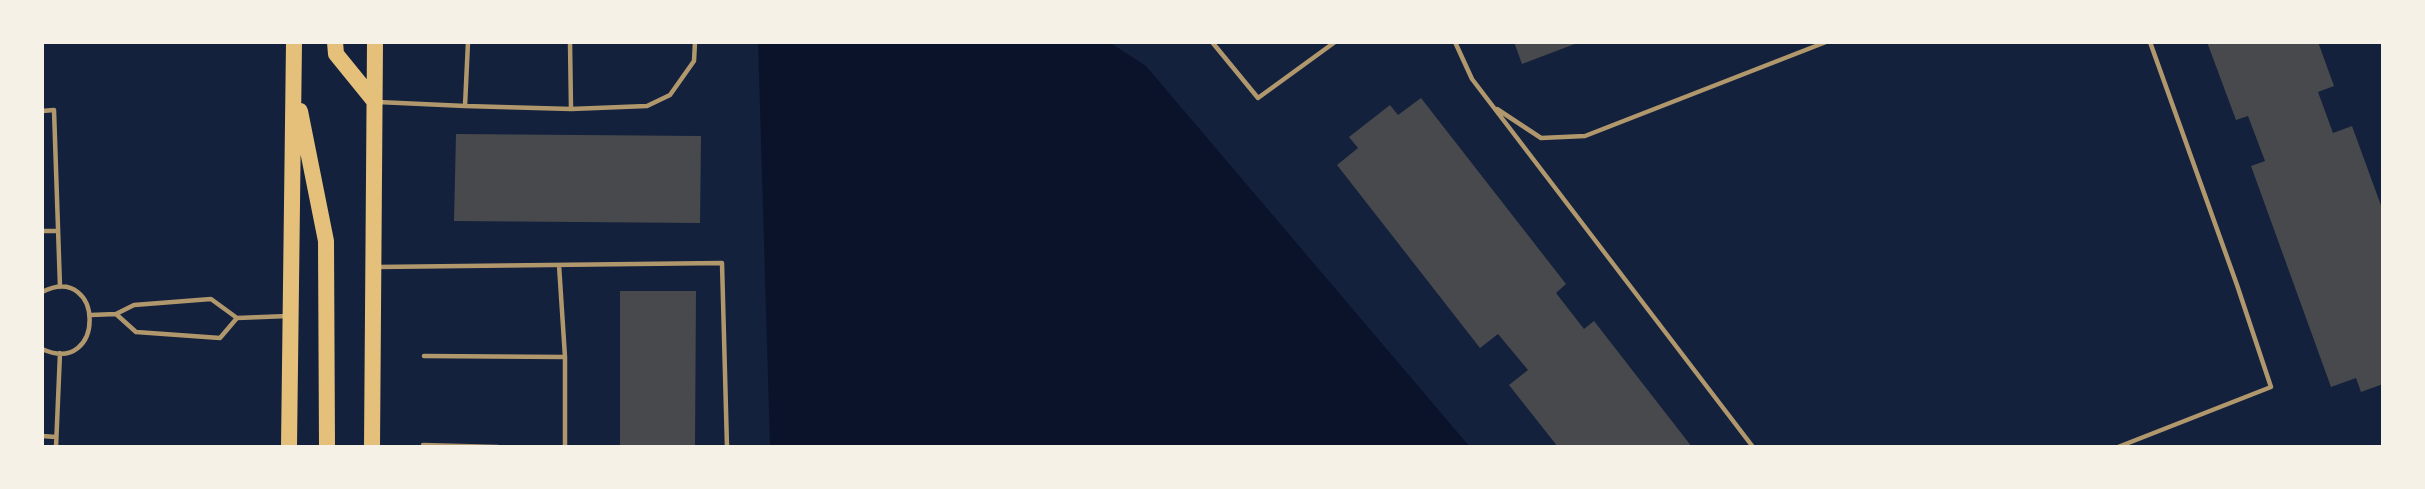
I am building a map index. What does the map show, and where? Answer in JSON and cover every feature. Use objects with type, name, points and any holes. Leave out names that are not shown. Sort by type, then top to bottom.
[{"type":"highway","points":[[289,447],[294,42]]},
{"type":"highway","points":[[335,42],[336,54],[375,102]]},
{"type":"highway","points":[[372,447],[375,42]]},
{"type":"highway","points":[[294,81],[326,241],[327,447]]},
{"type":"lane","points":[[465,106],[468,42]]},
{"type":"lane","points":[[570,42],[571,109]]},
{"type":"lane","points":[[375,102],[571,109],[646,106],[670,95],[694,61],[695,42]]},
{"type":"lane","points":[[1212,42],[1258,98],[1335,42]]},
{"type":"lane","points":[[1455,42],[1472,80],[1753,447]]},
{"type":"lane","points":[[1492,106],[1541,138],[1585,136],[1826,42]]},
{"type":"lane","points":[[2118,447],[2271,387],[2150,42]]},
{"type":"lane","points":[[42,111],[54,110],[60,287]]},
{"type":"lane","points":[[42,231],[58,231]]},
{"type":"lane","points":[[374,267],[722,263],[727,447]]},
{"type":"lane","points":[[559,265],[565,357],[565,447]]},
{"type":"lane","points":[[42,292],[60,287],[71,289],[81,295],[88,304],[91,315],[91,326],[81,345],[60,353],[42,348]]},
{"type":"lane","points":[[91,315],[116,314],[134,305],[211,299],[237,318],[290,316]]},
{"type":"lane","points":[[116,314],[136,332],[220,338],[237,318]]},
{"type":"lane","points":[[56,447],[60,353]]},
{"type":"lane","points":[[424,356],[565,357]]},
{"type":"lane","points":[[42,436],[56,436]]},
{"type":"lane","points":[[423,445],[498,447]]},
{"type":"water","points":[[758,42],[1109,42],[1146,66],[1470,447],[770,447]]},
{"type":"building","points":[[1514,42],[1580,42],[1522,64]]},
{"type":"building","points":[[2207,42],[2318,42],[2334,86],[2318,92],[2333,133],[2352,126],[2383,211],[2383,384],[2361,392],[2356,378],[2331,387],[2251,166],[2265,161],[2248,116],[2236,120]]},
{"type":"building","points":[[1421,98],[1566,284],[1556,293],[1584,329],[1594,321],[1692,447],[1558,447],[1509,385],[1528,370],[1498,334],[1480,348],[1337,165],[1358,148],[1349,137],[1390,105],[1398,115]]},
{"type":"building","points":[[456,134],[701,136],[700,223],[454,221]]},
{"type":"building","points":[[620,291],[696,291],[695,447],[620,447]]}]
